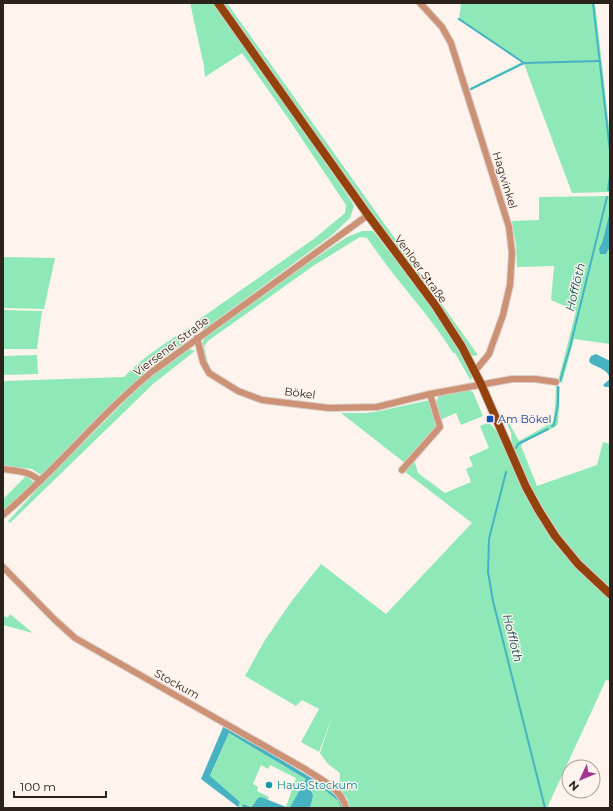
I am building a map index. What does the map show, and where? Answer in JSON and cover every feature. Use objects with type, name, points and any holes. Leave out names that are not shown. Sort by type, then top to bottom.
[{"type":"main road","name":"Venloer Straße","points":[[218,3],[368,215],[435,305],[462,347],[481,384],[514,462],[538,509],[555,536],[578,564],[610,594]]},
{"type":"street","name":"Hagwinkel","points":[[420,3],[442,26],[451,43],[509,227],[512,253],[511,272],[510,285],[503,315],[489,354],[474,371]]},
{"type":"street","name":"Viersener Straße","points":[[3,515],[40,481],[140,382],[159,366],[368,215]]},
{"type":"street","name":"Bökel","points":[[197,338],[203,362],[209,373],[238,391],[262,400],[329,408],[377,407],[430,394],[520,378],[556,382]]},
{"type":"street","points":[[402,470],[440,427],[430,394]]},
{"type":"street","points":[[3,470],[26,472],[40,481]]},
{"type":"street","name":"Stockum","points":[[3,567],[54,619],[75,638],[305,769],[337,791],[344,800],[346,808]]},
{"type":"green space","points":[[190,3],[214,3],[286,104],[354,206],[350,218],[332,235],[203,330],[199,327],[197,321],[315,238],[345,213],[346,205],[288,118],[242,53],[205,77],[204,66]]},
{"type":"green space","points":[[223,3],[227,3],[478,355],[473,356],[468,352],[459,335],[404,256],[366,205]]},
{"type":"green space","points":[[461,3],[595,3],[610,126],[610,192],[572,193],[524,64],[470,90],[470,88],[522,62],[457,19],[459,18]]},
{"type":"green space","points":[[610,196],[610,211],[602,243],[606,254],[610,247],[610,344],[574,339],[562,383],[558,381],[576,311],[551,300],[554,266],[517,267],[516,245],[512,221],[539,220],[539,197]]},
{"type":"green space","points":[[362,231],[373,231],[430,305],[459,349],[472,375],[471,381],[455,353],[453,353],[425,313],[367,238],[360,237],[313,266],[208,341],[204,346],[209,368],[201,347],[205,336],[266,291],[347,237]]},
{"type":"green space","points":[[3,257],[55,258],[44,309],[3,308]]},
{"type":"green space","points":[[3,310],[42,311],[37,349],[3,349]]},
{"type":"green space","points":[[190,327],[192,330],[191,336],[185,342],[147,371],[41,475],[32,469],[3,466],[3,381],[124,377],[147,356]]},
{"type":"green space","points":[[187,348],[195,351],[153,384],[10,523],[8,521],[45,481],[127,399],[153,375]]},
{"type":"green space","points":[[37,355],[38,374],[3,375],[3,356]]},
{"type":"green space","points":[[556,385],[560,387],[558,424],[555,427],[523,443],[521,446],[537,486],[597,465],[603,442],[610,444],[610,591],[577,558],[559,535],[539,505],[512,448],[511,433],[506,421],[508,421],[519,441],[553,422]]},
{"type":"green space","points":[[468,390],[473,392],[483,416],[461,425],[456,413],[440,420],[435,404],[439,396]]},
{"type":"green space","points":[[430,400],[438,427],[405,463],[341,413],[366,413],[380,411]]},
{"type":"green space","points":[[485,419],[498,432],[574,565],[595,586],[610,598],[610,681],[606,680],[570,759],[561,759],[561,778],[547,808],[350,808],[347,798],[339,789],[340,773],[328,764],[320,753],[332,717],[319,752],[301,742],[319,709],[302,700],[296,706],[245,676],[265,640],[291,602],[321,564],[386,614],[472,523],[404,471],[414,459],[418,473],[445,493],[471,482],[466,469],[473,466],[469,457],[489,448],[480,426],[487,423]]},
{"type":"green space","points":[[27,475],[34,483],[3,511],[3,499]]},
{"type":"green space","points":[[10,614],[33,633],[3,625],[3,616],[8,618]]},
{"type":"green space","points":[[229,733],[306,779],[290,807],[286,807],[296,778],[270,765],[268,769],[261,765],[253,784],[258,787],[257,791],[269,797],[268,800],[261,798],[251,807],[244,804],[242,808],[238,807],[240,802],[210,777]]},
{"type":"green space","points":[[313,779],[335,794],[344,808],[310,808],[313,796],[309,785]]},
{"type":"water","points":[[610,211],[610,247],[606,254],[600,254],[599,249],[602,243]]},
{"type":"water","points":[[596,354],[610,361],[610,379],[605,371],[590,363],[589,360],[591,356]]},
{"type":"water","points":[[610,379],[610,387],[605,387],[603,385]]},
{"type":"water","points":[[224,725],[313,779],[309,785],[313,796],[310,808],[242,808],[243,804],[251,807],[258,798],[261,797],[286,807],[290,807],[306,779],[229,733],[210,776],[240,802],[238,807],[201,779]]},
{"type":"waterway","name":"Hofflöth","points":[[593,3],[610,151]]},
{"type":"waterway","points":[[459,19],[524,63],[600,61]]},
{"type":"waterway","points":[[471,89],[524,63]]},
{"type":"waterway","name":"Hofflöth","points":[[608,190],[610,176]]},
{"type":"waterway","name":"Hofflöth","points":[[560,381],[570,347],[607,197]]},
{"type":"waterway","name":"Hofflöth","points":[[552,426],[554,425],[558,404],[558,387]]},
{"type":"waterway","name":"Hofflöth","points":[[516,448],[518,444],[548,429]]},
{"type":"waterway","name":"Hofflöth","points":[[506,472],[489,539],[488,572],[493,601],[545,808]]},
{"type":"waterway","points":[[314,780],[339,800],[342,808]]},
{"type":"place","name":"Am Bökel","points":[[490,419]]},
{"type":"place","name":"Haus Stockum","points":[[269,785]]}]
